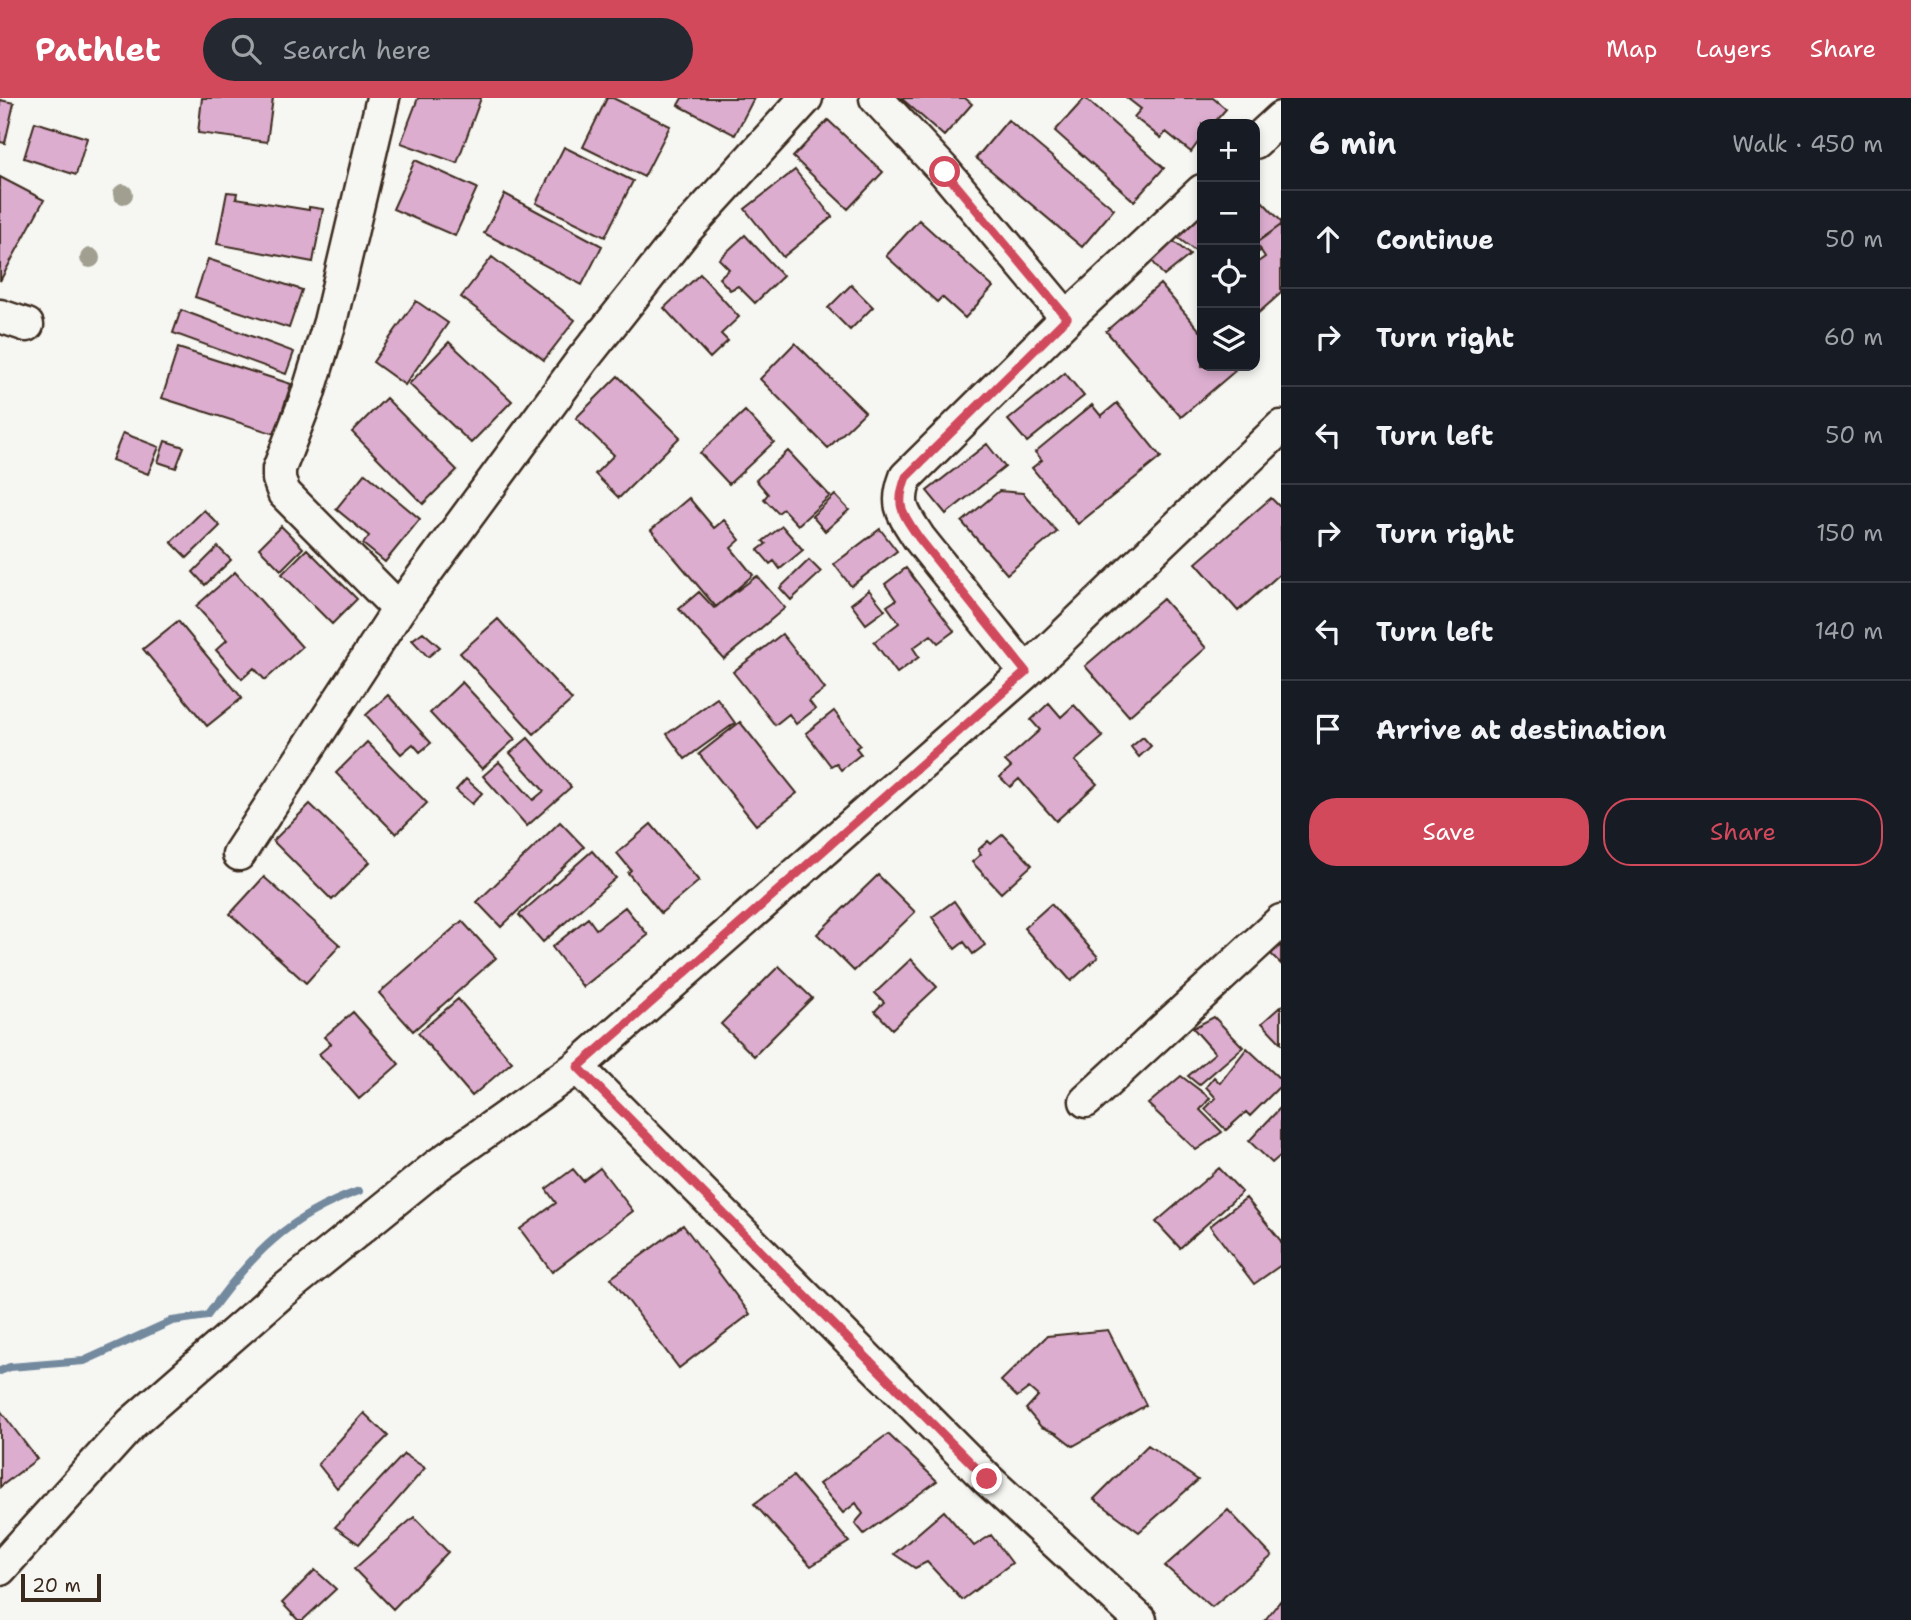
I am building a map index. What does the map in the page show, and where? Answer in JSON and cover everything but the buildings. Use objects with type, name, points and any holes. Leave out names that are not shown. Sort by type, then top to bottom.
[{"type":"street","points":[[383,98],[330,322],[307,397],[279,469],[279,479],[284,493],[399,609]]},
{"type":"street","points":[[239,854],[399,609],[583,359],[683,233],[806,98]]},
{"type":"street","points":[[876,98],[945,172],[1067,318]]},
{"type":"street","points":[[1260,137],[1281,118]]},
{"type":"street","points":[[1026,672],[919,538],[904,514],[899,496],[906,477],[1067,318],[1197,196]]},
{"type":"street","points":[[0,1569],[132,1423],[282,1292],[438,1165],[578,1067],[1026,672],[1281,427]]},
{"type":"street","points":[[1086,1101],[1281,921]]},
{"type":"street","points":[[578,1067],[987,1479],[1140,1620]]},
{"type":"waterway","points":[[0,1371],[10,1367],[84,1361],[172,1321],[207,1316],[239,1275],[272,1240],[311,1213],[359,1191]]},
{"type":"route","points":[[945,172],[1067,318],[906,477],[899,496],[904,514],[919,538],[1026,672],[578,1067],[987,1479]]}]
